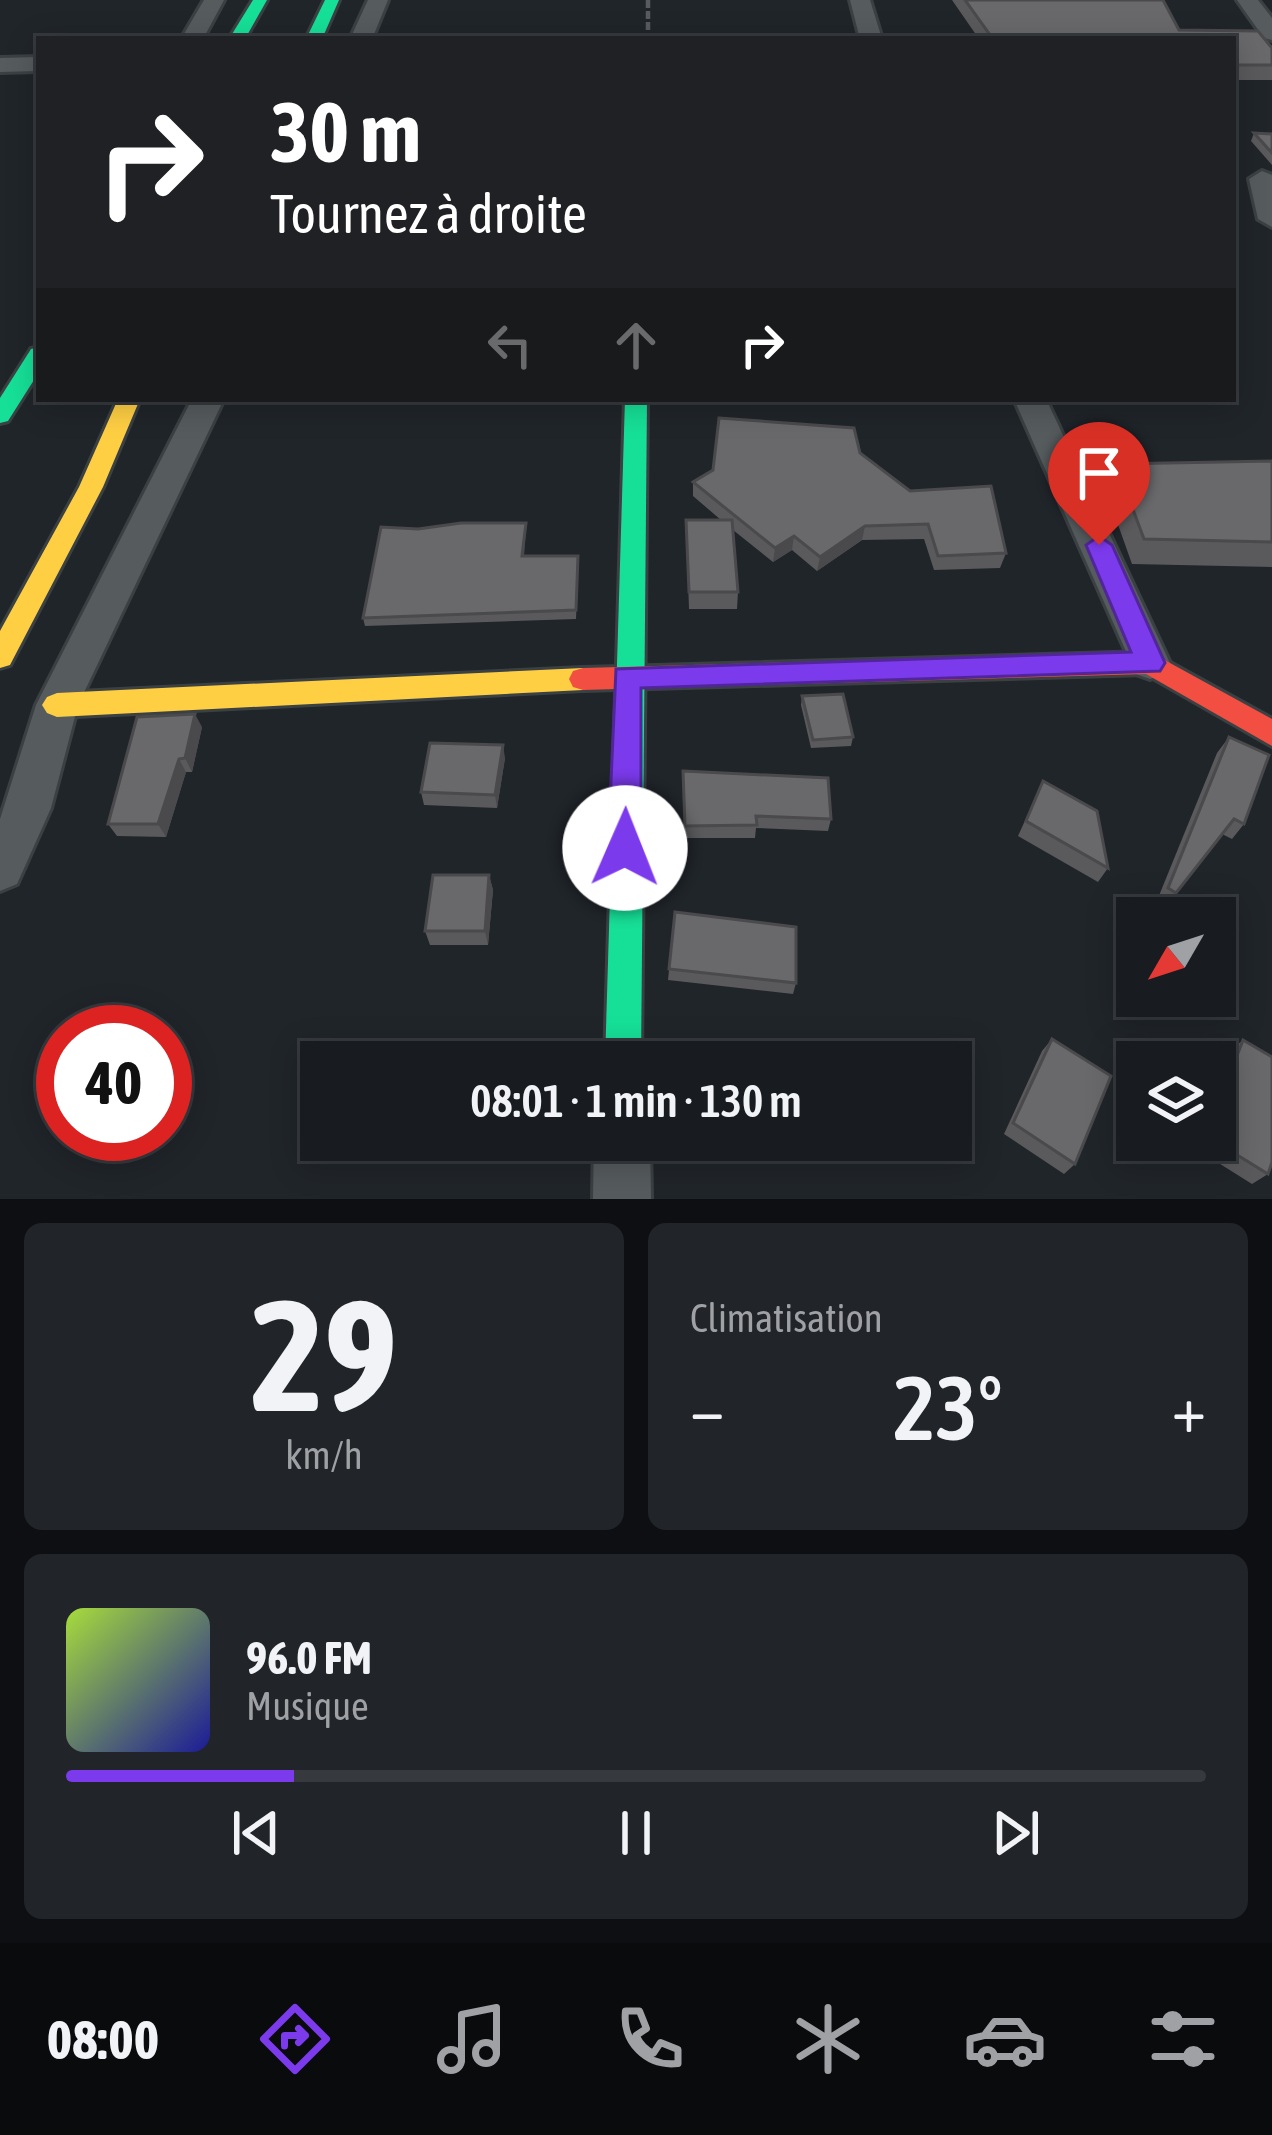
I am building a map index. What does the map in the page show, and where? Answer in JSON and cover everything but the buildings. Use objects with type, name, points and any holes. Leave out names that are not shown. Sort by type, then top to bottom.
[{"type":"main road","points":[[239,36],[260,0]]},
{"type":"main road","points":[[315,36],[332,0]]},
{"type":"main road","points":[[0,416],[36,359]]},
{"type":"main road","points":[[0,657],[91,487],[128,402]]},
{"type":"main road","points":[[623,1041],[626,677],[636,402]]},
{"type":"main road","points":[[57,705],[626,677],[1150,663],[1272,734]]},
{"type":"street","points":[[194,36],[214,0]]},
{"type":"street","points":[[362,36],[378,0]]},
{"type":"street","points":[[860,0],[870,36]]},
{"type":"street","points":[[1246,0],[1266,39]]},
{"type":"street","points":[[0,65],[36,64]]},
{"type":"street","points":[[1236,180],[1267,179],[1272,219]]},
{"type":"street","points":[[0,869],[28,808],[57,705],[207,402]]},
{"type":"street","points":[[1031,402],[1150,663]]},
{"type":"street","points":[[622,1161],[622,1199]]},
{"type":"path","points":[[647,0],[648,36]]},
{"type":"traffic: fast","points":[[239,36],[260,0]]},
{"type":"traffic: fast","points":[[315,36],[332,0]]},
{"type":"traffic: fast","points":[[0,416],[36,359]]},
{"type":"traffic: fast","points":[[623,1041],[636,402]]},
{"type":"traffic: slow","points":[[0,657],[91,487],[128,402]]},
{"type":"traffic: slow","points":[[57,705],[583,679]]},
{"type":"traffic: jam","points":[[583,679],[1150,663],[1272,734]]},
{"type":"route","points":[[625,848],[626,677],[1150,663],[1099,545]]}]
